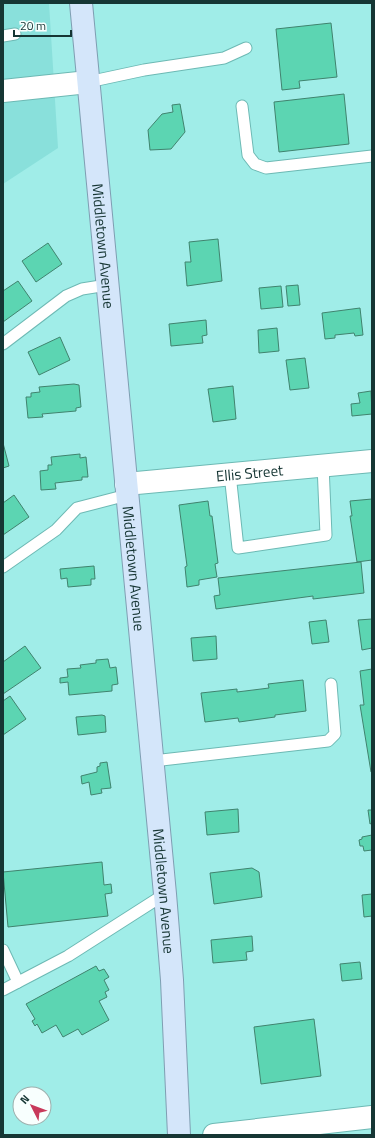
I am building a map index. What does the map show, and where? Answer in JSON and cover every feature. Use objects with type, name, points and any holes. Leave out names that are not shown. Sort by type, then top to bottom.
[{"type":"main road","name":"Middletown Avenue","points":[[81,3],[165,894],[172,980],[179,1135]]},
{"type":"street","points":[[3,91],[88,82]]},
{"type":"street","name":"Ellis Street","points":[[127,490],[230,474],[372,461]]},
{"type":"street","points":[[214,1135],[372,1117]]},
{"type":"lane","points":[[3,36],[15,34]]},
{"type":"lane","points":[[88,82],[144,70],[224,58],[246,48]]},
{"type":"lane","points":[[242,106],[248,155],[255,164],[266,168],[372,156]]},
{"type":"lane","points":[[3,344],[66,296],[82,289],[107,285]]},
{"type":"lane","points":[[230,474],[238,548],[326,535],[324,466]]},
{"type":"lane","points":[[3,567],[56,530],[77,508],[127,490]]},
{"type":"lane","points":[[152,761],[328,740],[335,734],[331,684]]},
{"type":"lane","points":[[3,990],[68,956],[165,894]]},
{"type":"lane","points":[[3,950],[18,982]]},
{"type":"shaded area","points":[[3,3],[49,3],[58,148],[3,184]]},
{"type":"building","points":[[331,23],[337,77],[299,81],[300,88],[282,90],[276,29]]},
{"type":"building","points":[[344,94],[349,144],[279,152],[274,102]]},
{"type":"building","points":[[180,104],[185,132],[171,149],[150,150],[148,130],[162,114],[173,112],[172,105]]},
{"type":"building","points":[[218,239],[222,281],[187,286],[185,262],[191,262],[189,242]]},
{"type":"building","points":[[48,243],[62,264],[36,282],[22,261]]},
{"type":"building","points":[[18,281],[32,301],[3,322],[3,291]]},
{"type":"building","points":[[298,285],[300,305],[288,306],[286,286]]},
{"type":"building","points":[[281,286],[283,307],[261,309],[259,288]]},
{"type":"building","points":[[360,308],[363,335],[355,336],[354,333],[335,335],[335,338],[325,339],[322,313]]},
{"type":"building","points":[[206,320],[207,335],[202,336],[203,343],[171,346],[169,324]]},
{"type":"building","points":[[277,328],[279,351],[259,353],[258,330]]},
{"type":"building","points":[[60,337],[70,360],[39,375],[28,352]]},
{"type":"building","points":[[305,358],[309,388],[290,390],[286,360]]},
{"type":"building","points":[[74,384],[79,385],[81,407],[76,408],[76,411],[42,414],[43,417],[28,418],[26,397],[31,397],[31,393],[40,392],[39,387]]},
{"type":"building","points":[[233,386],[236,419],[213,422],[208,389]]},
{"type":"building","points":[[371,391],[372,414],[352,416],[351,404],[360,403],[358,393]]},
{"type":"building","points":[[3,443],[9,466],[3,468]]},
{"type":"building","points":[[80,454],[80,458],[86,457],[88,477],[82,477],[82,480],[55,483],[56,489],[41,490],[40,471],[48,470],[48,465],[52,465],[51,457]]},
{"type":"building","points":[[14,495],[29,517],[3,535],[3,503]]},
{"type":"building","points":[[372,499],[372,560],[357,562],[350,516],[352,516],[350,501]]},
{"type":"building","points":[[208,501],[210,516],[212,516],[218,563],[215,564],[217,577],[199,580],[199,585],[187,587],[185,567],[187,566],[179,505]]},
{"type":"building","points":[[361,562],[364,593],[313,599],[313,596],[216,609],[214,596],[220,595],[218,578]]},
{"type":"building","points":[[94,566],[95,579],[91,579],[91,585],[68,587],[67,578],[61,579],[60,569]]},
{"type":"building","points":[[372,619],[372,648],[362,650],[358,620]]},
{"type":"building","points":[[326,620],[329,642],[312,644],[309,622]]},
{"type":"building","points":[[216,636],[217,659],[193,661],[191,638]]},
{"type":"building","points":[[25,646],[41,668],[3,694],[3,662]]},
{"type":"building","points":[[108,659],[110,668],[116,667],[118,684],[112,685],[112,691],[69,695],[68,682],[60,683],[60,678],[68,677],[67,669],[81,668],[80,665],[96,663],[96,660]]},
{"type":"building","points":[[372,669],[371,772],[360,705],[364,705],[360,671]]},
{"type":"building","points":[[303,680],[306,711],[239,722],[238,718],[205,722],[201,693],[237,689],[237,692],[269,688],[268,684]]},
{"type":"building","points":[[10,696],[26,719],[3,735],[3,701]]},
{"type":"building","points":[[105,716],[106,732],[78,735],[76,717]]},
{"type":"building","points":[[107,762],[111,788],[101,789],[102,793],[91,795],[89,782],[82,784],[81,776],[97,772],[97,767],[100,766],[100,763]]},
{"type":"building","points":[[238,809],[239,832],[207,835],[205,812]]},
{"type":"building","points":[[368,810],[372,810],[372,823],[370,824]]},
{"type":"building","points":[[372,835],[372,850],[364,851],[363,846],[360,846],[359,840],[362,839],[362,837]]},
{"type":"building","points":[[102,862],[104,885],[111,884],[112,893],[105,894],[108,916],[8,927],[3,872]]},
{"type":"building","points":[[252,868],[259,872],[262,897],[214,904],[210,873]]},
{"type":"building","points":[[372,894],[372,916],[364,917],[362,895]]},
{"type":"building","points":[[252,936],[253,951],[246,952],[247,960],[213,963],[211,940]]},
{"type":"building","points":[[360,962],[362,979],[342,981],[340,964]]},
{"type":"building","points":[[96,966],[99,971],[104,969],[109,977],[104,980],[109,990],[105,992],[107,997],[99,1001],[109,1020],[82,1035],[78,1029],[63,1037],[56,1025],[42,1033],[37,1024],[35,1026],[32,1021],[35,1019],[26,1004]]},
{"type":"building","points":[[314,1019],[321,1076],[261,1084],[254,1027]]}]
